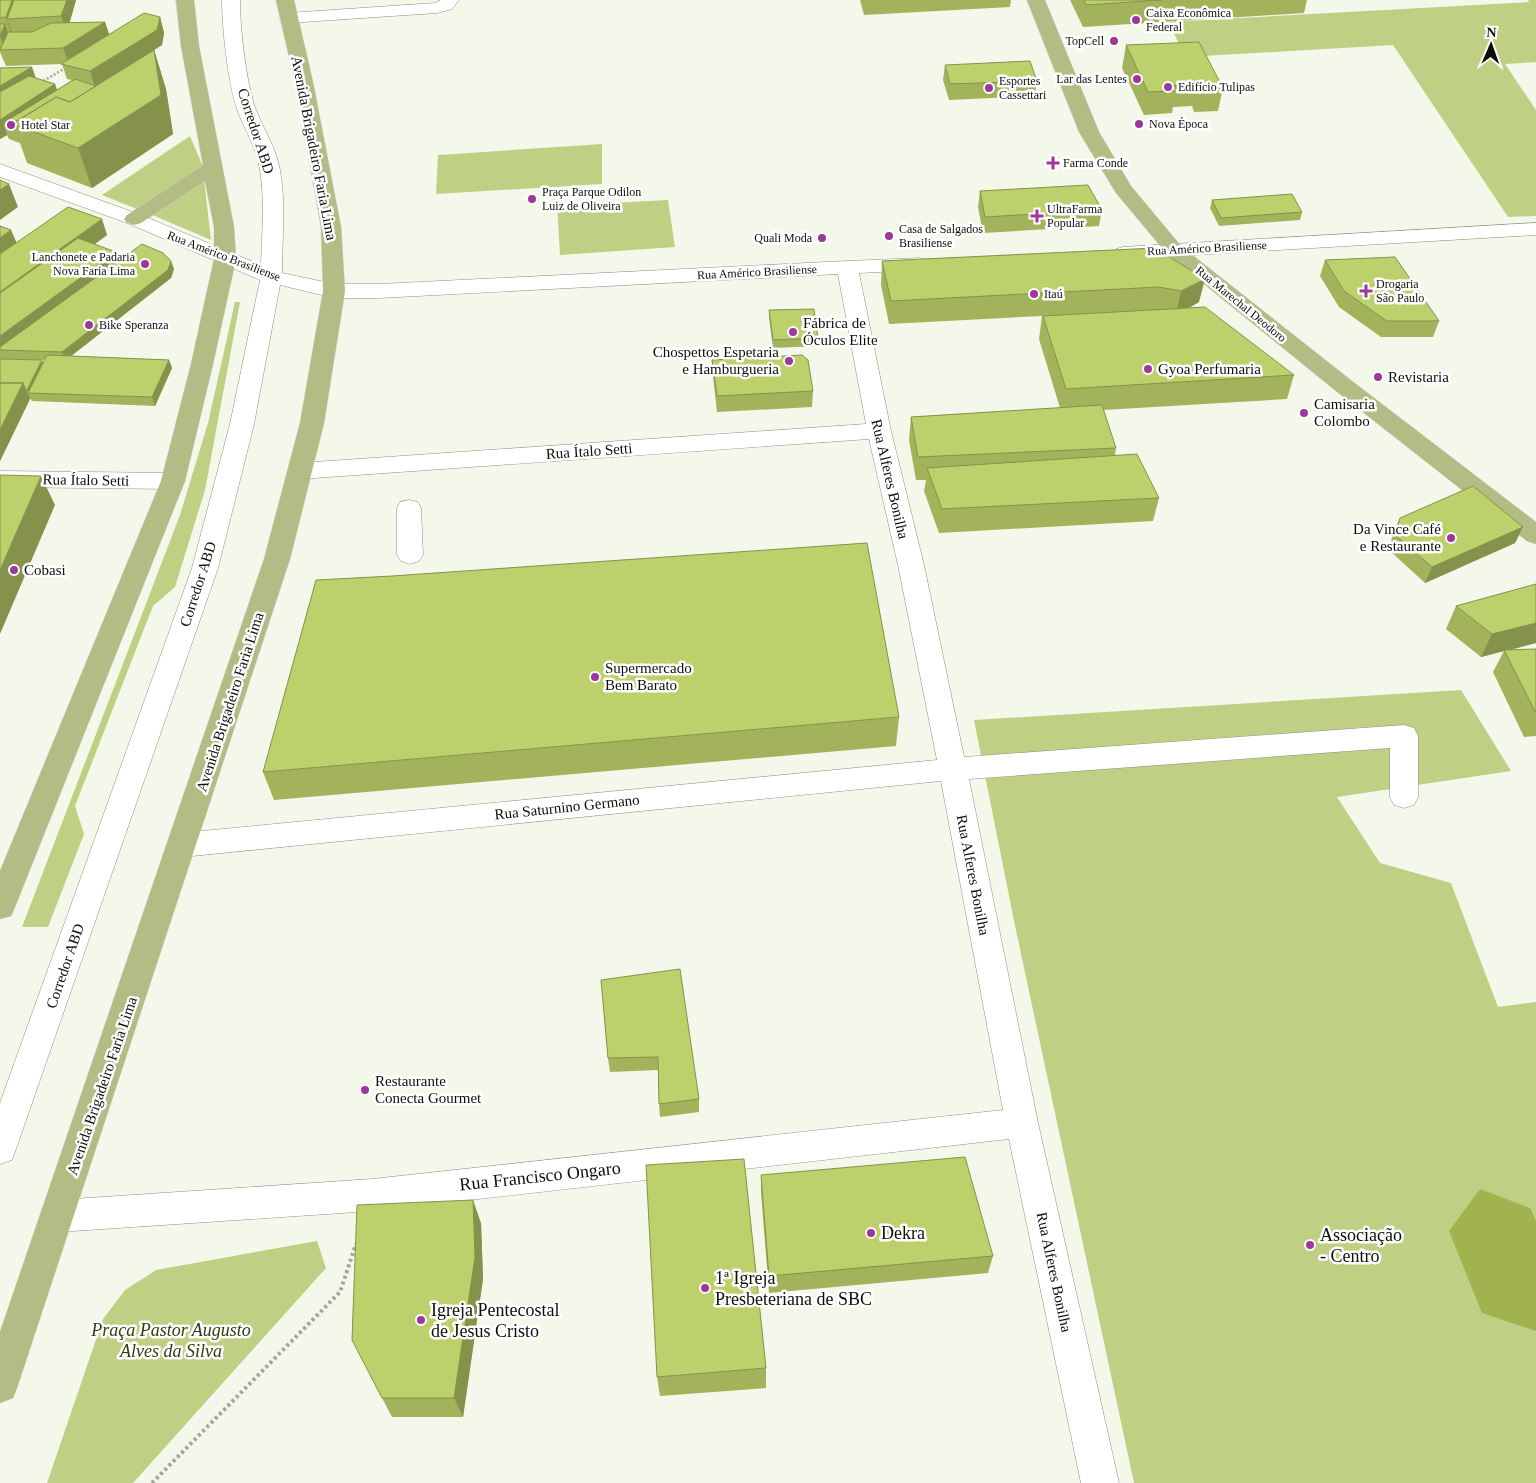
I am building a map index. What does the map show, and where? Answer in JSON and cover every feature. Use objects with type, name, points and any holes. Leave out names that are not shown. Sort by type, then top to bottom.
[{"type":"main road","points":[[0,907],[173,481],[202,364],[225,259],[224,227],[190,46],[185,0]]},
{"type":"main road","name":"Rua Marechal Deodoro","points":[[1036,0],[1089,132],[1123,189],[1174,250],[1337,381],[1536,534]]},
{"type":"main road","name":"Avenida Brigadeiro Faria Lima","points":[[0,1385],[277,559],[312,424],[334,291],[331,227],[304,82],[286,9]]},
{"type":"main road","points":[[134,220],[212,168]]},
{"type":"street","name":"Corredor ABD","points":[[0,1149],[205,568],[242,424],[271,277],[273,202],[270,169],[262,141],[247,111],[242,95],[231,14],[232,0]]},
{"type":"street","points":[[286,9],[437,8],[446,5],[450,0]]},
{"type":"street","name":"Rua Américo Brasiliense","points":[[0,170],[134,220],[271,277],[334,291],[389,290],[941,263]]},
{"type":"street","name":"Rua Américo Brasiliense","points":[[1106,254],[1536,229]]},
{"type":"street","name":"Rua Alferes Bonilha","points":[[847,267],[878,431],[911,565],[1022,1123],[1100,1483]]},
{"type":"street","name":"Rua Ítalo Setti","points":[[300,470],[878,431]]},
{"type":"street","name":"Rua Ítalo Setti","points":[[0,480],[173,481]]},
{"type":"street","points":[[409,508],[410,555]]},
{"type":"street","name":"Rua Saturnino Germano","points":[[182,845],[952,769],[1404,736],[1404,798]]},
{"type":"street","name":"Rua Francisco Ongaro","points":[[58,1216],[372,1195],[1022,1123]]},
{"type":"path","points":[[33,88],[67,67]]},
{"type":"path","points":[[152,1483],[340,1292],[372,1195]]},
{"type":"green space","points":[[1528,0],[1536,0],[1536,62],[1505,64],[1536,110],[1536,216],[1508,217],[1393,45],[1186,57],[1168,22],[1529,2]]},
{"type":"green space","points":[[190,136],[204,169],[142,211],[102,195]]},
{"type":"green space","points":[[602,144],[602,184],[436,194],[438,155]]},
{"type":"green space","points":[[204,179],[211,240],[150,214]]},
{"type":"green space","points":[[668,200],[675,247],[560,255],[557,206]]},
{"type":"green space","points":[[235,302],[240,302],[205,490],[175,587],[153,606],[75,806],[84,834],[48,927],[22,927],[180,515],[208,423]]},
{"type":"green space","name":"Associação - Centro","points":[[1461,690],[1511,771],[1337,797],[1380,863],[1451,883],[1498,1007],[1536,1002],[1536,1483],[1134,1483],[1014,921],[974,720]]},
{"type":"green space","name":"Praça Pastor Augusto Alves da Silva","points":[[317,1241],[326,1268],[133,1483],[47,1483],[103,1319],[125,1290],[156,1270]]},
{"type":"shaded area","points":[[1480,1189],[1530,1208],[1536,1221],[1536,1331],[1482,1313],[1449,1231]]},
{"type":"building","points":[[0,0],[12,0],[6,17],[0,18]]},
{"type":"building","points":[[14,0],[67,0],[61,16],[7,19]]},
{"type":"building","points":[[1084,0],[1162,0],[1086,5]]},
{"type":"building","points":[[144,13],[160,17],[157,30],[90,71],[61,64]]},
{"type":"building","points":[[105,22],[63,48],[0,50],[8,32],[32,32],[51,23]]},
{"type":"building","points":[[0,24],[5,24],[0,36]]},
{"type":"building","points":[[1199,42],[1223,88],[1199,89],[1197,84],[1174,85],[1177,91],[1148,92],[1126,45]]},
{"type":"building","points":[[154,50],[161,95],[78,148],[12,124],[56,97],[70,102]]},
{"type":"building","points":[[1030,61],[1037,81],[950,84],[945,65]]},
{"type":"building","points":[[32,67],[0,86],[0,68]]},
{"type":"building","points":[[29,76],[55,84],[0,120],[0,92]]},
{"type":"building","points":[[75,79],[96,86],[70,102],[56,97],[12,124],[14,128],[3,123]]},
{"type":"building","points":[[0,180],[9,184],[0,190]]},
{"type":"building","points":[[1088,185],[1102,210],[985,217],[980,191]]},
{"type":"building","points":[[1292,194],[1302,212],[1221,218],[1212,200]]},
{"type":"building","points":[[68,207],[102,219],[0,292],[0,254]]},
{"type":"building","points":[[0,226],[11,230],[0,238]]},
{"type":"building","points":[[78,238],[116,252],[0,336],[0,293]]},
{"type":"building","points":[[142,244],[163,253],[171,261],[168,270],[62,352],[0,350],[0,347]]},
{"type":"building","points":[[1155,248],[1205,279],[1181,291],[1159,287],[891,301],[882,261]]},
{"type":"building","points":[[1395,257],[1439,321],[1387,321],[1344,291],[1325,260]]},
{"type":"building","name":"Gyoa Perfumaria","points":[[1205,307],[1294,375],[1066,389],[1043,316]]},
{"type":"building","name":"Fábrica de Óculos Elite","points":[[814,309],[818,338],[773,340],[769,310]]},
{"type":"building","points":[[47,355],[169,360],[152,397],[28,393]]},
{"type":"building","points":[[802,355],[808,360],[813,391],[717,396],[712,360]]},
{"type":"building","points":[[0,359],[42,360],[26,390],[23,383],[0,383]]},
{"type":"building","points":[[0,383],[23,383],[0,430]]},
{"type":"building","points":[[1102,405],[1116,448],[918,457],[911,417]]},
{"type":"building","points":[[1137,454],[1159,498],[942,509],[927,468]]},
{"type":"building","points":[[0,475],[41,476],[0,570]]},
{"type":"building","name":"Da Vince Café e Restaurante","points":[[1473,486],[1523,527],[1432,567],[1395,535],[1400,518]]},
{"type":"building","name":"Supermercado Bem Barato","points":[[867,543],[899,717],[263,772],[316,580]]},
{"type":"building","points":[[1536,584],[1536,623],[1492,634],[1456,606]]},
{"type":"building","points":[[1536,649],[1536,713],[1504,650]]},
{"type":"building","points":[[680,969],[699,1099],[659,1104],[658,1057],[608,1058],[601,980]]},
{"type":"building","name":"Dekra","points":[[965,1157],[993,1256],[769,1276],[761,1175]]},
{"type":"building","name":"1ª Igreja Presbeteriana de SBC","points":[[744,1159],[766,1368],[657,1377],[646,1165]]},
{"type":"building","name":"Igreja Pentecostal de Jesus Cristo","points":[[473,1200],[475,1257],[454,1398],[382,1398],[352,1340],[357,1205]]},
{"type":"place","name":"Caixa Econômica Federal","points":[[1136,20]]},
{"type":"place","name":"TopCell","points":[[1114,41]]},
{"type":"place","name":"Lar das Lentes","points":[[1137,79]]},
{"type":"place","name":"Edifício Tulipas","points":[[1168,87]]},
{"type":"place","name":"Esportes Cassettari","points":[[989,88]]},
{"type":"place","name":"Nova Época","points":[[1139,124]]},
{"type":"place","name":"Hotel Star","points":[[11,125]]},
{"type":"place","name":"Farma Conde","points":[[1053,163]]},
{"type":"place","name":"Praça Parque Odilon Luiz de Oliveira","points":[[532,199]]},
{"type":"place","name":"UltraFarma Popular","points":[[1037,216]]},
{"type":"place","name":"Casa de Salgados Brasiliense","points":[[889,236]]},
{"type":"place","name":"Quali Moda","points":[[822,238]]},
{"type":"place","name":"Lanchonete e Padaria Nova Faria Lima","points":[[145,264]]},
{"type":"place","name":"Drogaria São Paulo","points":[[1366,291]]},
{"type":"place","name":"Itaú","points":[[1034,294]]},
{"type":"place","name":"Bike Speranza","points":[[89,325]]},
{"type":"place","name":"Fábrica de Óculos Elite","points":[[793,332]]},
{"type":"place","name":"Chospettos Espetaria e Hamburgueria","points":[[789,361]]},
{"type":"place","name":"Gyoa Perfumaria","points":[[1148,369]]},
{"type":"place","name":"Revistaria","points":[[1378,377]]},
{"type":"place","name":"Camisaria Colombo","points":[[1304,413]]},
{"type":"place","name":"Da Vince Café e Restaurante","points":[[1451,538]]},
{"type":"place","name":"Cobasi","points":[[14,570]]},
{"type":"place","name":"Supermercado Bem Barato","points":[[595,677]]},
{"type":"place","name":"Restaurante Conecta Gourmet","points":[[365,1090]]},
{"type":"place","name":"Dekra","points":[[871,1233]]},
{"type":"place","name":"Associação - Centro","points":[[1310,1245]]},
{"type":"place","name":"1ª Igreja Presbeteriana de SBC","points":[[705,1288]]},
{"type":"place","name":"Igreja Pentecostal de Jesus Cristo","points":[[421,1320]]}]
